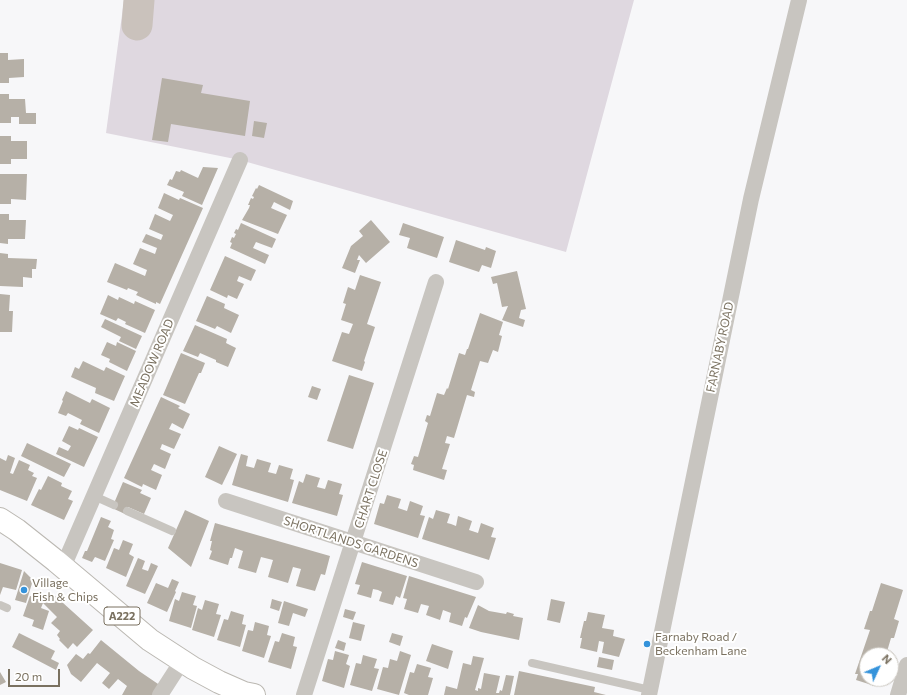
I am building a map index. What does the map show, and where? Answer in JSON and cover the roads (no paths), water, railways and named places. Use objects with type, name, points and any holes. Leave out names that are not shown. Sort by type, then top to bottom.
[{"type":"main road","name":"A222","points":[[0,519],[17,530],[64,567],[150,640],[182,661],[219,682],[244,693],[254,695]]},
{"type":"street","name":"FARNABY ROAD","points":[[649,693],[751,199],[799,0]]},
{"type":"street","name":"MEADOW ROAD","points":[[64,567],[240,160]]},
{"type":"street","name":"CHART CLOSE","points":[[304,695],[436,282]]},
{"type":"street","name":"SHORTLANDS GARDENS","points":[[226,501],[476,582]]},
{"type":"street","points":[[160,695],[182,661]]},
{"type":"street","points":[[898,695],[907,665]]},
{"type":"lane","points":[[94,496],[114,505]]},
{"type":"lane","points":[[127,511],[172,531]]},
{"type":"lane","points":[[532,663],[649,693]]},
{"type":"waterway","points":[[137,25],[139,0]]},
{"type":"place","name":"Village Fish & Chips","points":[[24,590]]},
{"type":"place","name":"Farnaby Road / Beckenham Lane","points":[[647,644]]}]
